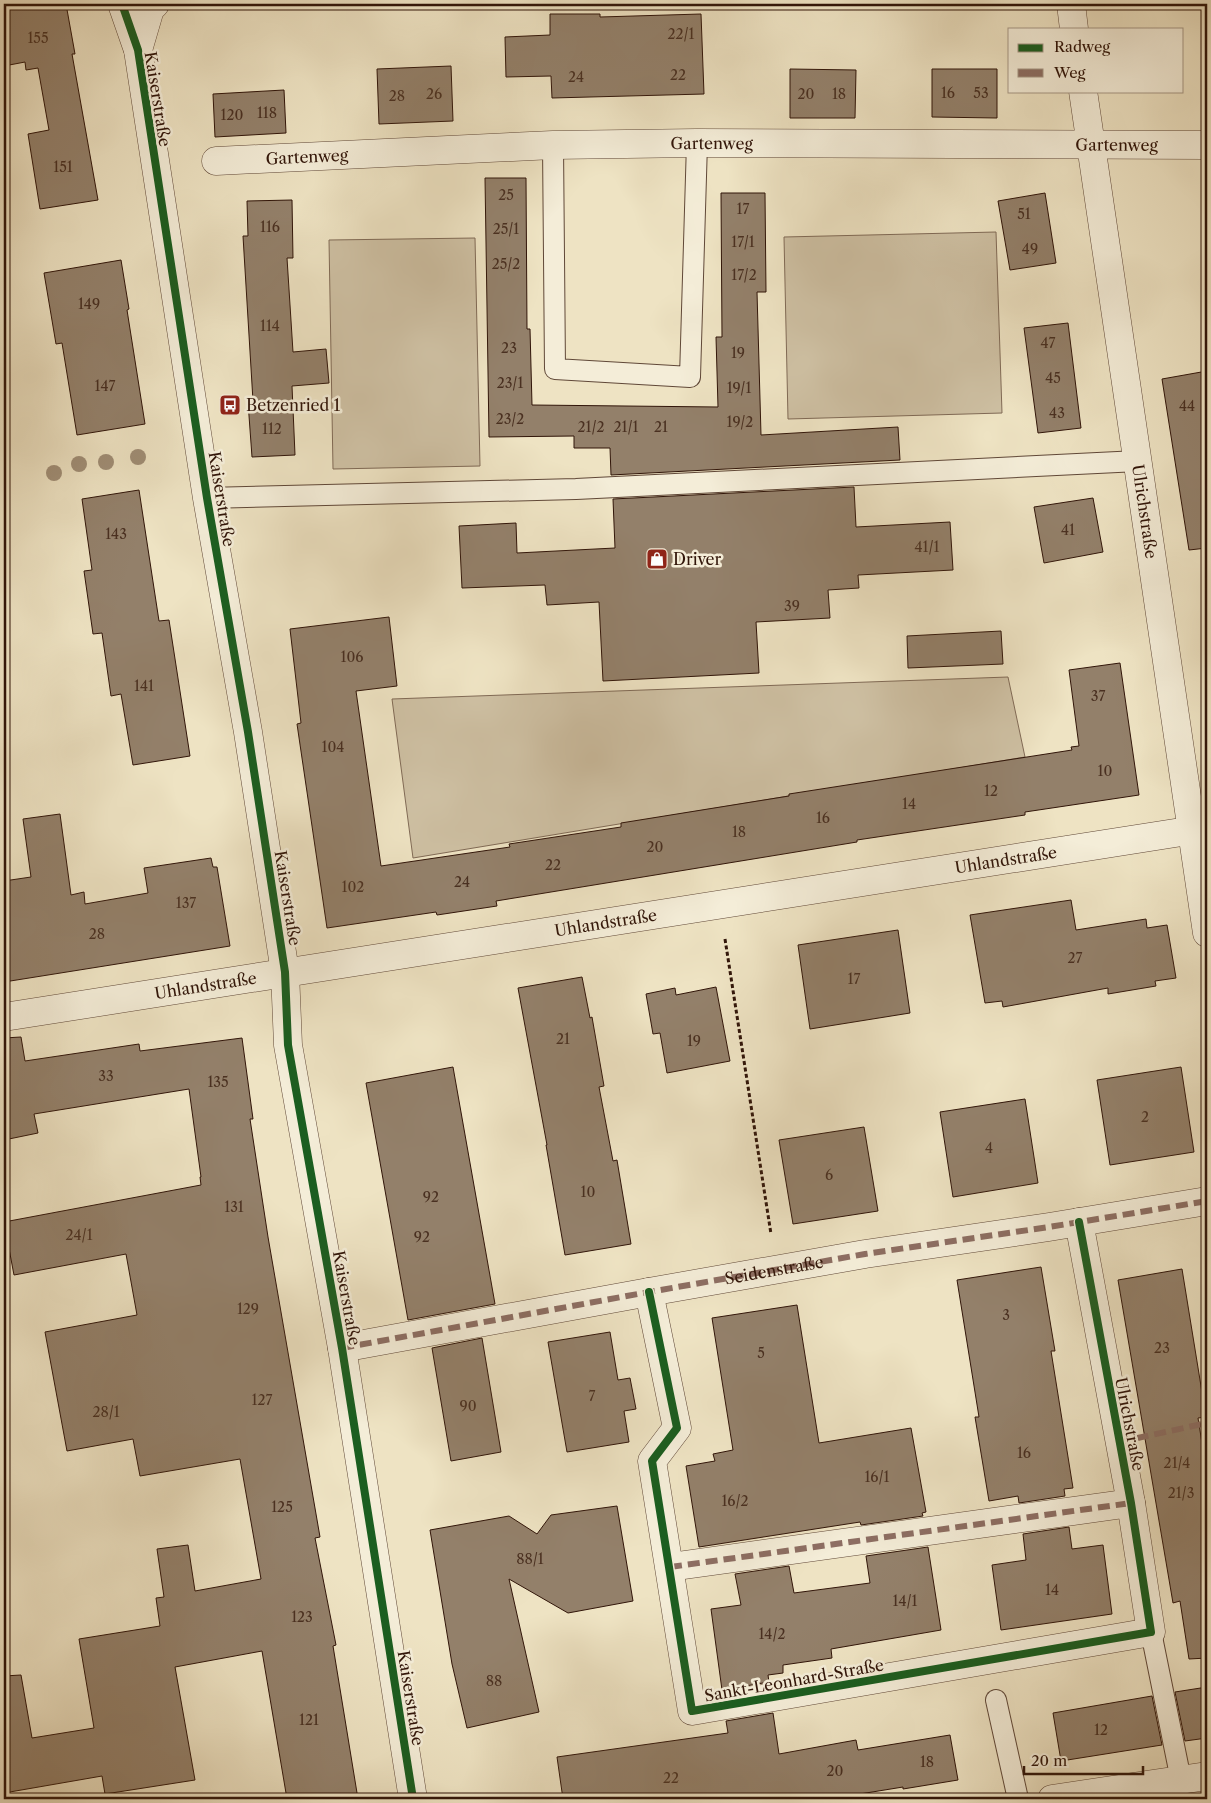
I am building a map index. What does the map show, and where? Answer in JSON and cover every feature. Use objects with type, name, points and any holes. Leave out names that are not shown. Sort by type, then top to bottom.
[{"type":"street","name":"Kaiserstraße","points":[[122,4],[138,50],[285,972],[288,1046],[342,1348],[413,1799]]},
{"type":"street","name":"Kaiserstraße","points":[[138,50],[150,10],[155,4]]},
{"type":"street","points":[[1071,4],[1074,28]]},
{"type":"street","name":"Ulrichstraße","points":[[1083,92],[1138,461],[1200,829],[1207,932]]},
{"type":"street","name":"Gartenweg","points":[[216,161],[553,145],[697,143],[1207,145]]},
{"type":"street","name":"Uhlandstraße","points":[[4,1017],[1200,829]]},
{"type":"street","name":"Seidenstraße","points":[[342,1348],[865,1254],[1207,1201]]},
{"type":"street","name":"Ulrichstraße","points":[[1079,1222],[1131,1503],[1151,1632]]},
{"type":"street","name":"Sankt-Leonhard-Straße","points":[[648,1292],[677,1428],[652,1461],[692,1711],[1151,1632]]},
{"type":"street","points":[[670,1568],[1131,1503]]},
{"type":"street","points":[[1052,1799],[1194,1778]]},
{"type":"lane","points":[[553,145],[555,369],[690,378],[697,143]]},
{"type":"lane","points":[[208,498],[576,489],[1138,461]]},
{"type":"lane","points":[[1151,1632],[1194,1778]]},
{"type":"lane","points":[[996,1700],[1018,1799]]},
{"type":"path","points":[[720,904],[776,1270]]},
{"type":"shaded area","points":[[996,232],[1002,413],[788,419],[784,237]]},
{"type":"shaded area","points":[[475,238],[480,466],[333,469],[329,240]]},
{"type":"shaded area","points":[[1008,677],[1025,757],[413,858],[392,699]]},
{"type":"building","points":[[4,4],[66,4],[75,54],[72,54],[98,200],[40,209],[28,134],[49,130],[38,68],[26,70],[25,62],[4,66]]},
{"type":"building","points":[[550,14],[600,14],[600,17],[701,14],[704,94],[552,98],[551,76],[506,77],[505,37],[550,35]]},
{"type":"building","points":[[451,66],[453,121],[379,124],[377,69]]},
{"type":"building","points":[[790,69],[856,70],[855,118],[790,118]]},
{"type":"building","points":[[932,69],[997,69],[997,118],[932,117]]},
{"type":"building","points":[[284,90],[286,133],[215,137],[213,94]]},
{"type":"building","points":[[485,178],[526,178],[527,329],[530,329],[532,405],[718,407],[716,337],[722,337],[721,193],[765,193],[766,292],[757,292],[761,435],[898,427],[900,460],[611,475],[610,448],[574,448],[574,436],[489,437]]},
{"type":"building","points":[[1045,193],[1056,263],[1010,270],[998,201]]},
{"type":"building","points":[[292,200],[293,258],[287,258],[293,352],[326,349],[329,383],[292,386],[295,455],[252,457],[248,402],[253,401],[243,236],[248,236],[247,201]]},
{"type":"building","points":[[121,260],[145,424],[77,435],[62,343],[56,344],[44,273]]},
{"type":"building","points":[[1068,323],[1081,428],[1038,433],[1024,328]]},
{"type":"building","points":[[1207,371],[1207,548],[1189,550],[1162,379]]},
{"type":"building","points":[[854,487],[856,527],[950,522],[953,570],[858,575],[859,588],[828,590],[830,618],[756,622],[759,673],[603,681],[599,602],[547,605],[545,585],[462,588],[459,526],[516,523],[517,553],[615,548],[613,499]]},
{"type":"building","points":[[139,490],[159,621],[169,620],[190,756],[133,765],[121,694],[111,696],[102,633],[93,634],[84,571],[92,570],[82,499]]},
{"type":"building","points":[[1093,498],[1103,552],[1044,563],[1034,507]]},
{"type":"building","points":[[389,617],[397,686],[356,691],[381,866],[510,847],[509,844],[621,827],[621,823],[789,796],[789,794],[1072,750],[1071,747],[1079,746],[1069,670],[1120,663],[1139,795],[1025,812],[1025,815],[857,840],[857,842],[496,901],[497,906],[437,915],[436,912],[327,928],[297,724],[301,723],[290,629]]},
{"type":"building","points":[[1001,631],[1003,664],[908,668],[907,636]]},
{"type":"building","points":[[60,814],[71,895],[84,892],[85,904],[148,893],[144,868],[211,858],[213,867],[217,867],[230,946],[4,982],[4,881],[31,877],[23,819]]},
{"type":"building","points":[[1071,900],[1076,930],[1146,919],[1147,928],[1167,925],[1176,978],[1155,981],[1156,986],[1108,994],[1108,988],[1003,1007],[1002,1001],[985,1003],[970,915]]},
{"type":"building","points":[[898,930],[910,1013],[810,1029],[798,945]]},
{"type":"building","points":[[582,977],[590,1018],[592,1017],[604,1086],[599,1087],[613,1161],[617,1160],[631,1244],[565,1255],[518,988]]},
{"type":"building","points":[[716,987],[730,1061],[667,1073],[660,1033],[653,1034],[646,994],[675,988],[676,995]]},
{"type":"building","points":[[21,1037],[25,1061],[139,1044],[140,1051],[242,1038],[253,1119],[250,1119],[268,1237],[320,1537],[315,1538],[336,1645],[333,1646],[358,1799],[287,1799],[262,1651],[175,1667],[195,1780],[105,1794],[102,1776],[4,1793],[4,1676],[21,1675],[32,1738],[94,1728],[79,1639],[160,1626],[156,1598],[164,1597],[157,1549],[188,1545],[195,1591],[261,1579],[240,1459],[140,1476],[133,1439],[67,1451],[45,1332],[137,1315],[126,1254],[14,1275],[4,1222],[201,1185],[189,1089],[34,1114],[38,1133],[4,1140],[4,1038]]},
{"type":"building","points":[[453,1067],[495,1304],[408,1320],[366,1083]]},
{"type":"building","points":[[1181,1067],[1194,1152],[1110,1165],[1097,1080]]},
{"type":"building","points":[[1025,1099],[1038,1183],[953,1197],[940,1112]]},
{"type":"building","points":[[864,1127],[878,1211],[793,1224],[779,1140]]},
{"type":"building","points":[[1041,1267],[1055,1351],[1051,1351],[1073,1488],[1064,1489],[1065,1496],[1019,1503],[1018,1496],[989,1501],[975,1417],[979,1417],[957,1280]]},
{"type":"building","points":[[1182,1269],[1206,1417],[1198,1418],[1207,1475],[1207,1658],[1189,1659],[1180,1601],[1173,1603],[1118,1280]]},
{"type":"building","points":[[797,1305],[819,1443],[911,1428],[926,1512],[922,1513],[923,1516],[861,1525],[860,1522],[699,1547],[686,1466],[715,1461],[713,1454],[733,1450],[712,1318]]},
{"type":"building","points":[[610,1332],[618,1380],[630,1378],[636,1409],[624,1411],[629,1442],[567,1452],[548,1342]]},
{"type":"building","points":[[482,1338],[501,1452],[451,1461],[432,1348]]},
{"type":"building","points":[[617,1506],[633,1601],[568,1613],[509,1579],[539,1712],[467,1728],[452,1664],[430,1530],[509,1516],[537,1534],[551,1515]]},
{"type":"building","points":[[1069,1527],[1072,1549],[1103,1545],[1112,1614],[1001,1630],[992,1565],[1026,1560],[1023,1534]]},
{"type":"building","points":[[928,1547],[941,1630],[831,1649],[832,1658],[783,1665],[783,1673],[768,1675],[769,1682],[722,1690],[711,1609],[741,1605],[735,1574],[789,1566],[794,1593],[870,1583],[866,1556]]},
{"type":"building","points":[[1207,1687],[1207,1738],[1185,1741],[1175,1692]]},
{"type":"building","points":[[1152,1696],[1162,1745],[1061,1761],[1053,1713]]},
{"type":"building","points":[[773,1713],[779,1754],[856,1740],[858,1750],[950,1735],[958,1780],[829,1799],[563,1799],[557,1757],[728,1733],[726,1721]]},
{"type":"marked path","points":[[342,1348],[865,1254],[1207,1201]]},
{"type":"marked path","points":[[1119,1442],[1207,1423]]},
{"type":"marked path","points":[[670,1567],[1131,1503]]},
{"type":"cycle path","points":[[122,4],[138,50],[207,498],[248,732],[285,972],[288,1045],[342,1348],[413,1799]]},
{"type":"cycle path","points":[[649,1292],[677,1428],[652,1461],[692,1711],[1151,1632],[1131,1503],[1079,1222]]},
{"type":"place","name":"Betzenried 1","points":[[230,405]]},
{"type":"place","name":"Driver","points":[[657,559]]}]
